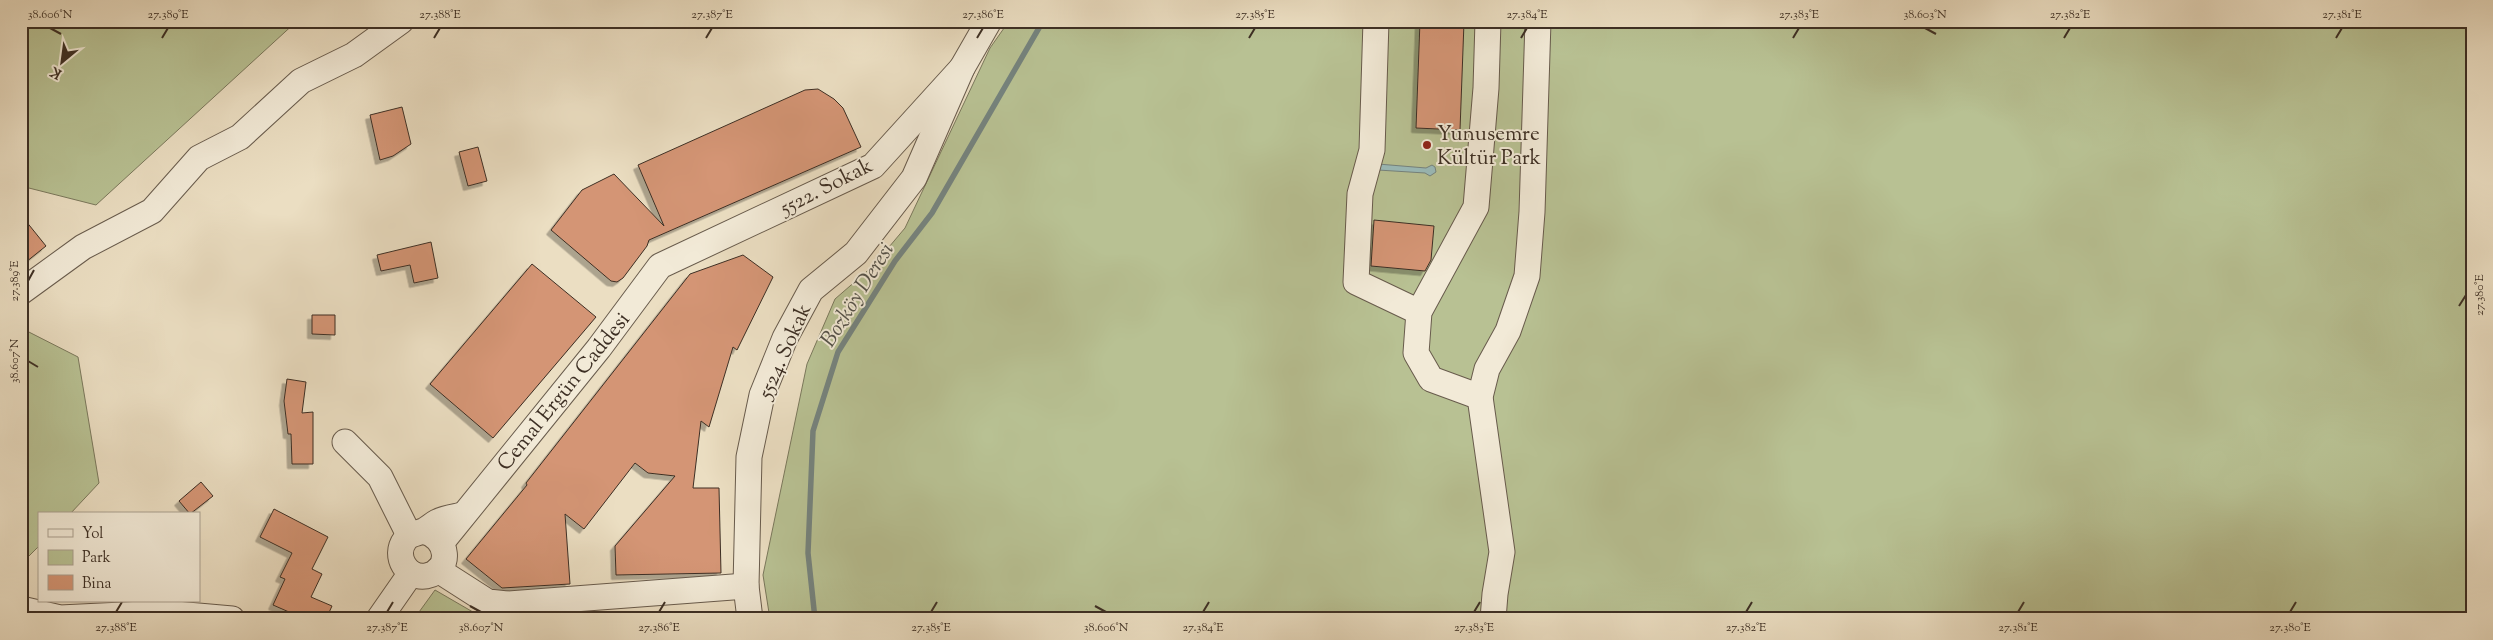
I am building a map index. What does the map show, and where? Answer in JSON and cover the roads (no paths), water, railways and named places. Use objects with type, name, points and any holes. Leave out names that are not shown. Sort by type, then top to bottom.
[{"type":"street","points":[[21,292],[83,247],[152,211],[199,158],[240,137],[301,81],[354,55],[400,21]]},
{"type":"street","name":"5524. Sokak","points":[[750,619],[746,586],[749,457],[762,395],[786,338],[811,290],[856,253],[914,178],[962,68],[988,21]]},
{"type":"street","points":[[1376,21],[1372,150],[1360,194],[1356,282],[1419,312]]},
{"type":"street","points":[[1480,397],[1431,379],[1416,353],[1419,312],[1476,208],[1486,88],[1488,21]]},
{"type":"street","points":[[1493,619],[1494,594],[1502,552],[1480,397],[1487,369],[1508,331],[1527,276],[1532,212],[1538,21]]},
{"type":"street","name":"5522. Sokak","points":[[660,266],[873,166],[962,68]]},
{"type":"street","name":"Cemal Ergün Caddesi","points":[[411,573],[401,562],[400,554],[404,540],[425,536],[463,515],[599,348],[660,266]]},
{"type":"street","points":[[345,442],[380,477],[425,536],[445,557],[438,570],[425,576],[411,573],[379,619]]},
{"type":"street","points":[[438,570],[488,602],[507,604],[746,586]]},
{"type":"street","points":[[21,609],[60,618],[164,613],[189,617],[232,619]]},
{"type":"water","points":[[1378,164],[1426,168],[1432,165],[1435,167],[1436,172],[1430,176],[1425,173],[1378,170]]},
{"type":"waterway","name":"Bozköy Deresi","points":[[815,619],[808,553],[813,431],[838,352],[895,261],[932,213],[1043,21]]},
{"type":"place","name":"Yunusemre Kültür Park","points":[[1427,145]]}]
